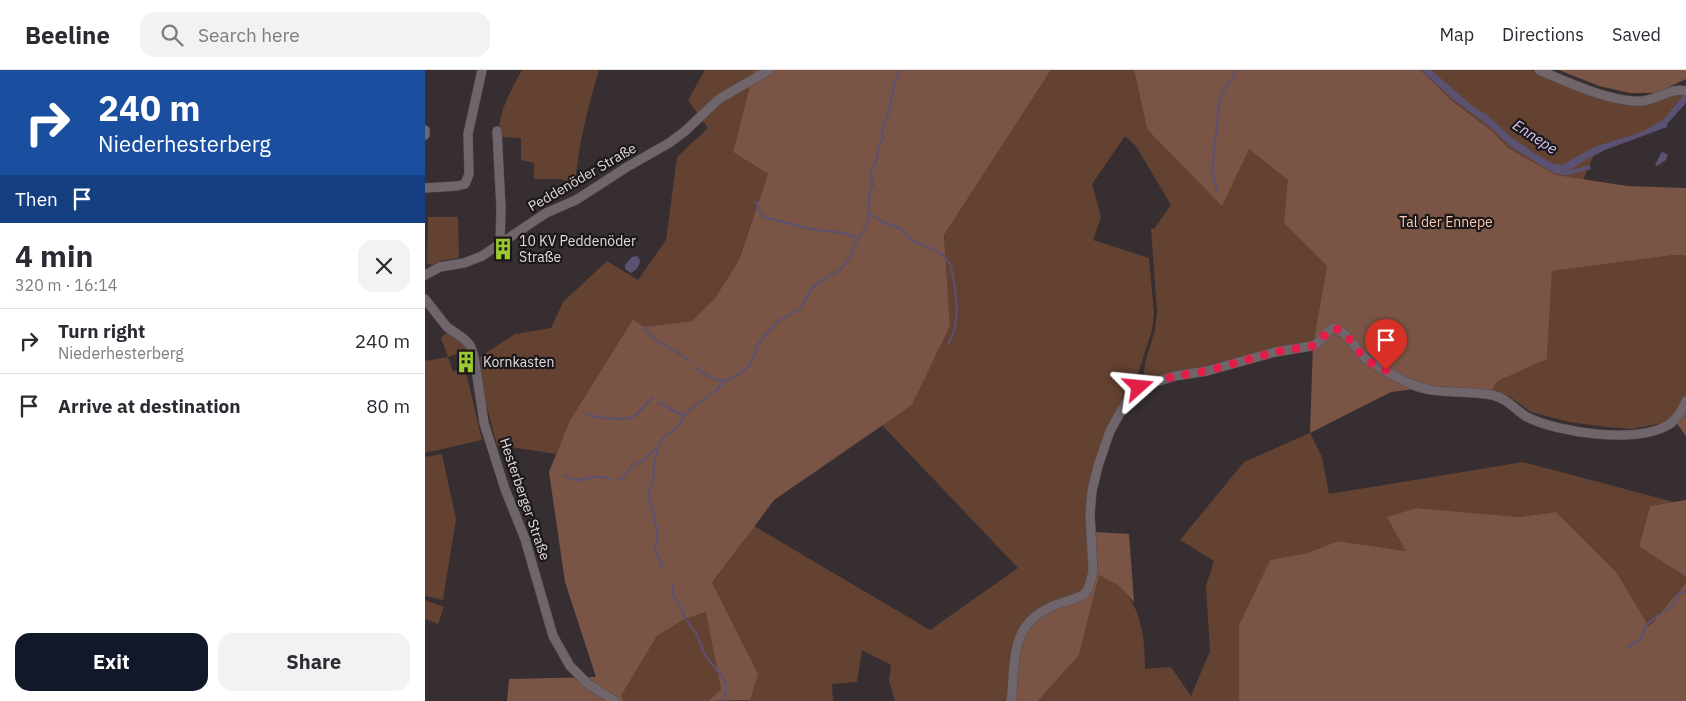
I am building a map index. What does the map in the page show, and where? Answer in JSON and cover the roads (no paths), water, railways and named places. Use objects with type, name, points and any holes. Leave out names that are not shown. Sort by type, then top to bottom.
[{"type":"street","points":[[425,188],[465,184],[469,174],[468,134],[482,70]]},
{"type":"street","name":"Peddenöder Straße","points":[[425,275],[440,267],[464,263],[481,256],[546,213],[576,200],[669,143],[684,132],[719,99],[769,70]]},
{"type":"street","points":[[1539,70],[1599,93],[1624,100],[1652,100],[1676,90],[1685,90]]},
{"type":"street","points":[[425,130],[425,135]]},
{"type":"street","points":[[497,131],[501,208],[500,244]]},
{"type":"street","name":"Hesterberger Straße","points":[[425,299],[447,327],[470,345],[474,356],[484,423],[505,489],[525,539],[553,636],[570,666],[588,684],[615,701]]},
{"type":"street","points":[[1011,701],[1014,663],[1023,630],[1033,616],[1049,607],[1075,599],[1086,592],[1091,578],[1090,514],[1092,491],[1098,466],[1110,431],[1125,404],[1139,387],[1175,376],[1207,371],[1275,352],[1312,346],[1319,342],[1329,330],[1334,328],[1341,330],[1348,336],[1368,361],[1413,385],[1433,390],[1493,395],[1507,401],[1526,416],[1566,429],[1616,435],[1647,432],[1669,424],[1681,411],[1686,401]]},
{"type":"waterway","points":[[663,569],[655,549],[657,539],[656,526],[649,499],[649,491],[654,477],[654,462],[660,442],[677,428],[685,415],[694,406],[714,392],[725,381],[741,373],[749,366],[757,345],[777,322],[800,309],[811,290],[818,283],[842,268],[849,259],[854,246],[868,223],[869,197],[874,185],[871,173],[883,138],[882,130],[889,112],[895,80],[900,70]]},
{"type":"waterway","points":[[1217,192],[1212,171],[1219,104],[1236,70]]},
{"type":"waterway","points":[[754,202],[757,203],[758,210],[764,217],[810,229],[844,233],[859,238]]},
{"type":"waterway","points":[[870,214],[885,223],[900,228],[909,239],[939,252],[951,266],[957,306],[955,326],[948,344]]},
{"type":"waterway","points":[[644,327],[653,338],[691,361]]},
{"type":"waterway","points":[[697,368],[710,377],[725,381]]},
{"type":"waterway","points":[[587,414],[610,418],[634,417],[652,398]]},
{"type":"waterway","points":[[658,402],[684,415]]},
{"type":"waterway","points":[[616,480],[622,479],[631,467],[645,459],[656,449]]},
{"type":"waterway","points":[[564,475],[576,480],[597,477],[610,479]]},
{"type":"waterway","points":[[672,585],[674,598],[679,603],[685,618],[696,633],[705,655],[726,682],[725,701]]},
{"type":"waterway","points":[[1628,648],[1643,636],[1644,630],[1651,621],[1671,607],[1678,594],[1686,591]]},
{"type":"place","name":"10 KV Peddenöder Straße","points":[[503,249]]},
{"type":"place","name":"Kornkasten","points":[[466,362]]},
{"type":"water label","name":"Ennepe","points":[[1535,137]]},
{"type":"park label","name":"Tal der Ennepe","points":[[1446,222]]}]
